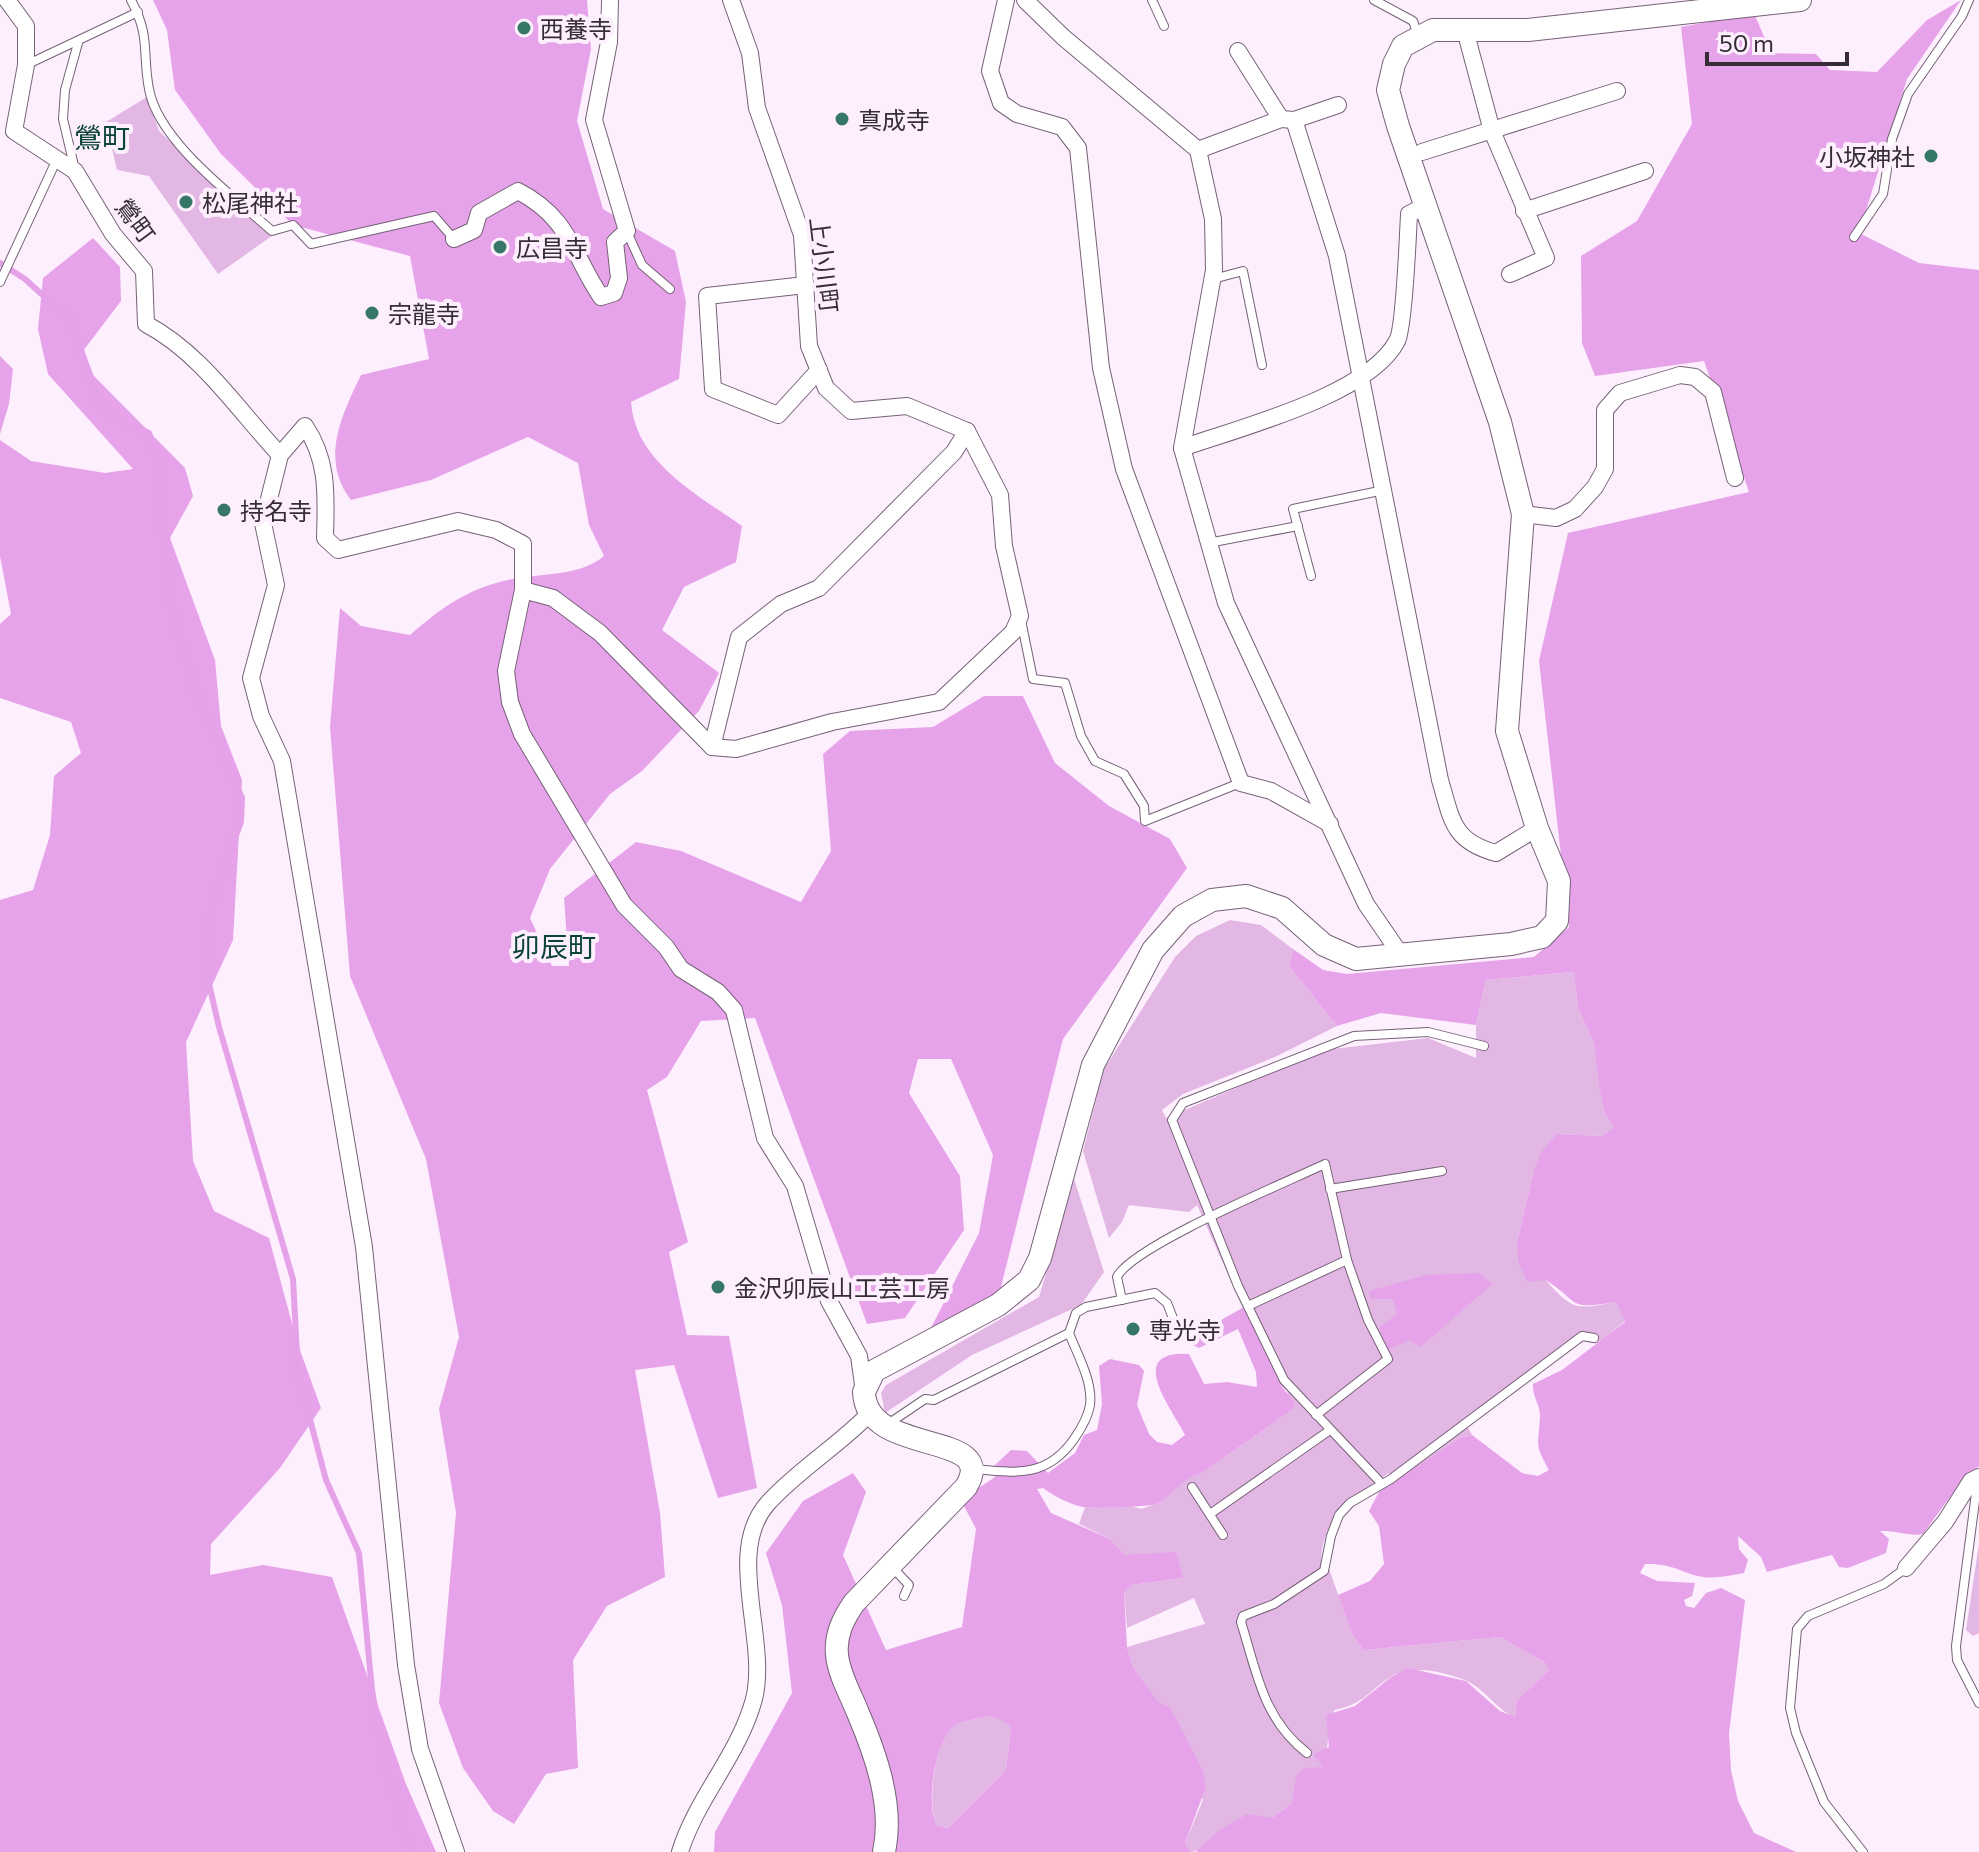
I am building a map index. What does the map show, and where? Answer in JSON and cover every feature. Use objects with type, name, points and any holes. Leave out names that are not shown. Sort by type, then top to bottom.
[{"type":"street","name":"鶯町","points":[[7,0],[26,26],[26,65],[14,131],[75,171],[113,234],[144,271],[146,324],[171,337],[280,455]]},
{"type":"street","points":[[454,239],[474,230],[479,213],[518,191],[557,220],[577,248],[601,297],[614,293],[619,278],[615,242],[627,231],[594,120],[609,42],[610,0]]},
{"type":"street","name":"上小川町","points":[[731,0],[750,53],[757,108],[773,143],[802,235],[809,346],[826,388],[851,411],[907,406],[967,431]]},
{"type":"street","points":[[1006,0],[990,71],[1001,103],[1017,114],[1062,127],[1078,148],[1101,368],[1124,469],[1241,783],[1271,791],[1331,824]]},
{"type":"street","points":[[1025,0],[1063,37],[1198,150],[1213,219],[1212,280],[1182,448],[1226,603],[1366,904],[1401,955]]},
{"type":"street","points":[[864,1392],[874,1371],[998,1305],[1029,1280],[1040,1258],[1093,1065],[1153,950],[1183,916],[1212,900],[1246,896],[1282,908],[1324,945],[1356,959],[1511,944],[1542,937],[1557,921],[1559,881],[1537,828],[1507,731],[1523,514],[1500,422],[1388,90],[1394,64],[1403,46],[1433,30],[1528,30],[1800,0]]},
{"type":"street","points":[[1465,30],[1492,131],[1546,258],[1510,274]]},
{"type":"street","points":[[1238,51],[1288,120],[1337,256],[1440,780],[1455,830],[1473,847],[1496,853],[1537,828]]},
{"type":"street","points":[[1422,152],[1617,91]]},
{"type":"street","points":[[1198,150],[1338,105]]},
{"type":"street","points":[[1524,211],[1645,171]]},
{"type":"street","points":[[1182,448],[1339,393],[1363,377],[1398,341],[1409,214],[1425,206]]},
{"type":"street","points":[[805,285],[707,296],[713,389],[778,415],[819,370]]},
{"type":"street","points":[[1523,514],[1556,518],[1575,509],[1595,487],[1605,469],[1605,410],[1620,393],[1680,375],[1695,377],[1713,392],[1735,478]]},
{"type":"street","points":[[456,1852],[420,1749],[406,1665],[362,1233],[282,761],[261,716],[251,678],[276,585],[263,523],[280,455],[305,426],[317,444],[326,474],[325,538],[338,550],[458,521],[496,530],[523,544],[523,590],[506,671],[510,702],[522,734],[624,905],[666,947],[681,969],[718,992],[734,1010],[765,1138],[795,1186],[829,1301],[859,1356],[864,1392],[876,1420],[967,1455],[972,1469],[966,1487],[841,1622],[836,1653],[879,1768],[885,1804],[884,1852]]},
{"type":"street","points":[[523,590],[553,598],[600,633],[712,747],[736,749],[832,722],[939,702],[1013,632],[1020,616],[1004,546],[1000,495],[967,431]]},
{"type":"street","points":[[712,747],[739,637],[781,604],[819,588],[954,452],[967,431]]},
{"type":"street","points":[[680,1852],[690,1819],[740,1736],[755,1696],[756,1660],[748,1554],[752,1535],[766,1504],[876,1420]]},
{"type":"street","points":[[1906,1568],[1945,1522],[1971,1481],[1979,1477]]},
{"type":"lane","points":[[131,0],[138,12],[148,46],[149,90],[164,129],[272,231],[293,225],[311,244],[434,216],[454,239]]},
{"type":"lane","points":[[1152,0],[1164,26]]},
{"type":"lane","points":[[1374,0],[1413,21],[1419,35]]},
{"type":"lane","points":[[1854,237],[1883,194],[1892,139],[1908,94],[1962,16],[1969,0]]},
{"type":"lane","points":[[26,65],[138,12]]},
{"type":"lane","points":[[75,171],[63,119],[65,90],[78,43]]},
{"type":"lane","points":[[0,282],[57,159]]},
{"type":"lane","points":[[627,231],[642,265],[670,289]]},
{"type":"lane","points":[[1212,280],[1243,271],[1262,365]]},
{"type":"lane","points":[[1311,576],[1293,509],[1385,490]]},
{"type":"lane","points":[[1207,543],[1298,526]]},
{"type":"lane","points":[[1020,616],[1033,679],[1065,683],[1081,736],[1095,761],[1124,774],[1144,806],[1145,821],[1241,783]]},
{"type":"lane","points":[[1382,1484],[1284,1380],[1248,1306],[1172,1120],[1183,1103],[1354,1036],[1428,1032],[1484,1046]]},
{"type":"lane","points":[[1122,1300],[1117,1277],[1128,1263],[1210,1217],[1325,1164],[1347,1260],[1368,1320],[1388,1359],[1316,1415]]},
{"type":"lane","points":[[1330,1189],[1442,1171]]},
{"type":"lane","points":[[1248,1306],[1347,1260]]},
{"type":"lane","points":[[972,1469],[1033,1470],[1062,1457],[1082,1427],[1090,1405],[1086,1378],[1069,1333],[1076,1313],[1155,1293],[1162,1296],[1180,1336]]},
{"type":"lane","points":[[876,1420],[925,1399],[934,1400],[1069,1333]]},
{"type":"lane","points":[[1307,1753],[1284,1734],[1275,1719],[1259,1684],[1241,1622],[1243,1616],[1274,1604],[1324,1571],[1339,1515],[1350,1503],[1382,1484],[1582,1336],[1594,1338]]},
{"type":"lane","points":[[1210,1514],[1330,1430]]},
{"type":"lane","points":[[1979,1477],[1956,1646],[1957,1660],[1979,1703]]},
{"type":"lane","points":[[1192,1487],[1223,1535]]},
{"type":"lane","points":[[892,1567],[909,1585],[904,1596]]},
{"type":"lane","points":[[1863,1852],[1824,1802],[1796,1733],[1790,1708],[1797,1629],[1808,1616],[1884,1584],[1906,1568]]},
{"type":"shaded area","points":[[153,0],[587,0],[591,49],[577,121],[603,209],[675,251],[686,302],[679,379],[631,402],[635,423],[656,459],[672,475],[742,526],[736,562],[684,587],[662,630],[719,673],[699,711],[642,771],[610,794],[550,869],[530,918],[552,966],[569,966],[564,898],[636,842],[681,851],[801,902],[831,851],[823,754],[850,731],[933,727],[984,696],[1023,696],[1055,763],[1109,806],[1170,839],[1187,868],[1063,1039],[998,1299],[930,1330],[979,1233],[993,1155],[951,1059],[918,1059],[909,1093],[960,1176],[964,1230],[905,1318],[867,1324],[755,1018],[701,1021],[667,1077],[647,1090],[688,1242],[669,1252],[687,1335],[729,1336],[757,1488],[718,1498],[674,1365],[635,1370],[660,1513],[665,1577],[607,1606],[573,1660],[578,1768],[546,1774],[514,1824],[493,1811],[463,1768],[439,1703],[456,1513],[439,1409],[459,1337],[426,1159],[350,976],[330,727],[340,608],[361,626],[410,635],[467,594],[508,580],[583,568],[604,556],[589,525],[578,463],[528,437],[431,480],[351,500],[342,485],[335,454],[341,422],[361,375],[429,359],[410,256],[293,225],[221,154],[175,90],[167,30]]},
{"type":"shaded area","points":[[1961,0],[1907,79],[1859,233],[1919,263],[1979,270],[1979,1466],[1963,1479],[1923,1534],[1880,1531],[1889,1539],[1886,1553],[1848,1568],[1839,1567],[1832,1555],[1767,1572],[1761,1557],[1738,1536],[1739,1549],[1748,1560],[1744,1573],[1708,1577],[1663,1565],[1645,1564],[1640,1573],[1657,1581],[1695,1583],[1692,1596],[1684,1600],[1686,1606],[1694,1608],[1706,1593],[1721,1588],[1745,1600],[1729,1734],[1731,1770],[1738,1801],[1754,1833],[1796,1852],[1196,1852],[1217,1832],[1247,1814],[1272,1818],[1292,1803],[1296,1776],[1304,1768],[1323,1767],[1313,1754],[1329,1747],[1326,1715],[1355,1706],[1391,1677],[1408,1668],[1466,1681],[1500,1711],[1515,1717],[1517,1700],[1549,1670],[1544,1662],[1500,1637],[1364,1650],[1352,1634],[1338,1595],[1370,1581],[1384,1564],[1379,1526],[1369,1511],[1379,1492],[1460,1438],[1472,1435],[1522,1473],[1538,1476],[1549,1470],[1539,1448],[1540,1415],[1533,1384],[1562,1370],[1625,1322],[1616,1302],[1582,1305],[1546,1280],[1527,1282],[1518,1260],[1517,1243],[1541,1152],[1557,1134],[1602,1136],[1614,1127],[1606,1116],[1594,1044],[1578,1008],[1574,972],[1486,980],[1476,1025],[1381,1013],[1337,1026],[1289,966],[1293,949],[1323,970],[1347,974],[1534,957],[1569,927],[1539,661],[1568,533],[1749,492],[1704,361],[1595,376],[1582,343],[1581,256],[1637,221],[1692,124],[1681,27],[1754,13],[1771,53],[1816,54],[1830,70],[1877,72],[1927,20]]},
{"type":"shaded area","points":[[147,97],[159,131],[232,200],[276,233],[218,274],[149,176],[117,170],[106,122]]},
{"type":"shaded area","points":[[93,238],[120,267],[121,301],[83,351],[94,376],[185,468],[193,496],[170,538],[215,660],[221,726],[242,780],[233,940],[186,1042],[193,1161],[214,1211],[269,1238],[297,1342],[321,1408],[280,1468],[211,1544],[210,1575],[263,1565],[332,1577],[406,1784],[436,1852],[0,1852],[0,900],[33,890],[50,835],[54,776],[81,753],[71,722],[0,698],[0,624],[11,614],[0,556],[0,440],[31,461],[105,473],[133,469],[48,374],[38,329],[43,278]]},
{"type":"shaded area","points":[[0,356],[13,369],[9,404],[0,434]]},
{"type":"shaded area","points":[[1230,920],[1261,925],[1293,949],[1289,966],[1337,1026],[1275,1057],[1183,1094],[1162,1110],[1166,1118],[1324,1050],[1428,1038],[1476,1058],[1476,1025],[1486,980],[1574,972],[1578,1008],[1594,1044],[1606,1116],[1614,1127],[1602,1136],[1557,1134],[1533,1174],[1517,1243],[1565,1300],[1582,1306],[1616,1302],[1625,1321],[1597,1344],[1584,1341],[1501,1401],[1496,1396],[1463,1419],[1472,1435],[1460,1438],[1397,1482],[1389,1473],[1364,1490],[1333,1522],[1322,1548],[1321,1564],[1328,1566],[1352,1634],[1364,1650],[1500,1637],[1544,1662],[1549,1670],[1517,1700],[1515,1718],[1465,1680],[1428,1670],[1400,1672],[1360,1701],[1334,1710],[1323,1767],[1292,1803],[1272,1818],[1258,1818],[1217,1832],[1201,1850],[1191,1852],[1185,1843],[1203,1800],[1159,1704],[1133,1667],[1127,1647],[1205,1624],[1194,1598],[1127,1628],[1124,1591],[1132,1585],[1183,1578],[1124,1556],[1110,1539],[1079,1524],[1085,1507],[1128,1505],[1141,1509],[1158,1503],[1191,1475],[1202,1473],[1292,1410],[1287,1391],[1281,1386],[1249,1314],[1243,1308],[1197,1205],[1189,1212],[1129,1205],[1122,1222],[1109,1238],[1083,1151],[1104,1069],[1175,957],[1196,936]]},
{"type":"shaded area","points":[[1074,1179],[1104,1272],[1081,1305],[972,1355],[885,1413],[881,1393],[886,1385],[1039,1297]]},
{"type":"shaded area","points":[[1479,1273],[1493,1284],[1430,1339],[1420,1347],[1410,1340],[1387,1350],[1379,1328],[1397,1314],[1393,1299],[1370,1299],[1369,1291],[1426,1275]]},
{"type":"shaded area","points":[[1244,1307],[1283,1376],[1281,1386],[1295,1403],[1292,1410],[1202,1473],[1189,1478],[1156,1504],[1083,1507],[1043,1488],[1037,1489],[1051,1513],[1110,1539],[1124,1555],[1176,1552],[1183,1578],[1132,1585],[1124,1592],[1127,1647],[1133,1667],[1159,1703],[1170,1707],[1203,1771],[1206,1787],[1185,1843],[1191,1852],[714,1852],[715,1832],[792,1693],[782,1605],[766,1553],[803,1501],[853,1473],[866,1492],[843,1555],[886,1650],[962,1627],[976,1529],[961,1500],[995,1477],[994,1466],[1011,1450],[1027,1451],[1048,1473],[1075,1453],[1084,1435],[1097,1430],[1102,1404],[1099,1366],[1110,1359],[1139,1365],[1144,1371],[1137,1405],[1149,1434],[1157,1442],[1172,1445],[1185,1435],[1158,1383],[1156,1371],[1159,1361],[1170,1355],[1189,1354],[1204,1384],[1227,1382],[1257,1387],[1256,1372],[1238,1329],[1199,1348],[1193,1345],[1193,1336]],"holes":[[[988,1716],[1002,1720],[1011,1727],[1006,1770],[948,1828],[938,1826],[934,1817],[932,1789],[938,1757],[949,1731],[957,1724]]]},
{"type":"shaded area","points":[[1979,1544],[1979,1633],[1973,1636],[1966,1630]]},
{"type":"shaded area","points":[[988,1716],[1003,1720],[1011,1727],[1006,1770],[948,1828],[938,1826],[934,1817],[932,1789],[942,1742],[956,1724]]},
{"type":"waterway","points":[[0,263],[25,279],[71,321],[102,410],[149,433],[157,456],[166,574],[174,618],[196,692],[242,798],[241,822],[215,892],[204,962],[219,1027],[293,1279],[298,1374],[326,1480],[359,1553],[372,1690],[384,1761],[410,1852]]},
{"type":"place","name":"西養寺","points":[[524,28]]},
{"type":"place","name":"真成寺","points":[[842,119]]},
{"type":"place","name":"小坂神社","points":[[1931,156]]},
{"type":"place","name":"松尾神社","points":[[186,202]]},
{"type":"place","name":"広昌寺","points":[[500,247]]},
{"type":"place","name":"宗龍寺","points":[[372,313]]},
{"type":"place","name":"持名寺","points":[[224,510]]},
{"type":"place","name":"金沢卯辰山工芸工房","points":[[718,1287]]},
{"type":"place","name":"専光寺","points":[[1133,1329]]},
{"type":"district","name":"鶯町","points":[[102,137]]},
{"type":"district","name":"卯辰町","points":[[554,946]]}]
